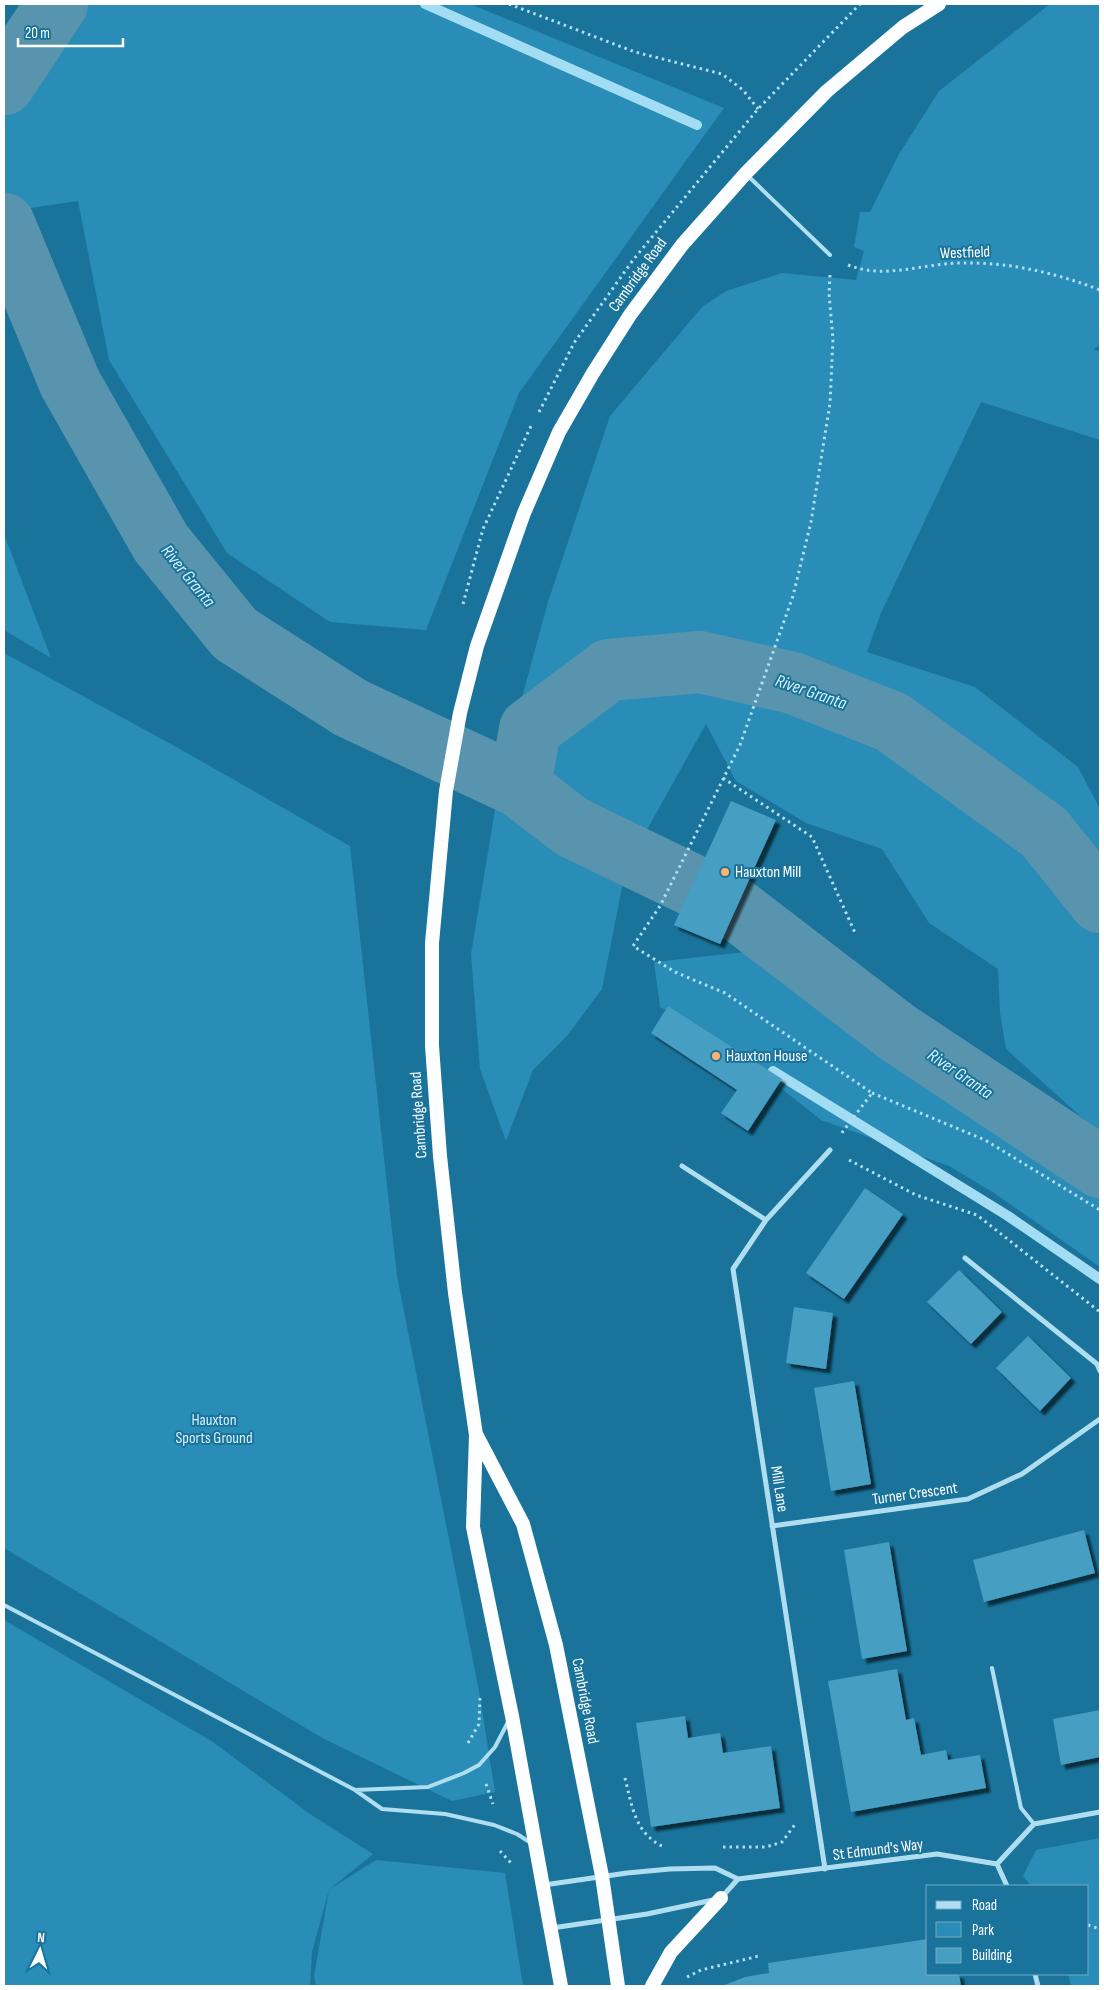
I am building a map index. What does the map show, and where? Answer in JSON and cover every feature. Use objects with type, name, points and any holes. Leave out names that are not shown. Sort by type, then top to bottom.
[{"type":"highway","name":"Cambridge Road","points":[[561,1986],[512,1716],[473,1527],[476,1435],[456,1293],[440,1156],[432,1046],[432,943],[446,791],[460,713],[477,646],[524,514],[559,432],[630,315],[682,245],[746,174],[828,91],[903,27],[939,4]]},
{"type":"highway","name":"Cambridge Road","points":[[476,1435],[523,1524],[556,1645],[602,1876],[618,1986]]},
{"type":"highway","points":[[652,1986],[671,1952],[721,1898]]},
{"type":"street","name":"Mill Lane","points":[[825,1869],[733,1269],[766,1220],[830,1150]]},
{"type":"street","points":[[682,1166],[766,1220]]},
{"type":"street","points":[[965,1258],[1096,1364],[1100,1371]]},
{"type":"street","name":"Turner Crescent","points":[[772,1526],[968,1499],[1022,1474],[1100,1419]]},
{"type":"street","points":[[1007,1885],[997,1864],[1034,1824],[1100,1812]]},
{"type":"street","name":"St Edmund's Way","points":[[738,1879],[937,1854],[997,1864]]},
{"type":"street","points":[[544,1885],[602,1876],[670,1869],[715,1868],[738,1879],[721,1898],[609,1920],[551,1928]]},
{"type":"lane","points":[[746,174],[830,255]]},
{"type":"lane","points":[[4,1605],[355,1790],[382,1809],[445,1814],[494,1825],[517,1834],[535,1846]]},
{"type":"lane","points":[[992,1668],[1021,1808],[1034,1824]]},
{"type":"lane","points":[[355,1790],[428,1787],[479,1765],[495,1747],[512,1716]]},
{"type":"path","points":[[509,4],[635,52],[722,74],[743,90],[758,110]]},
{"type":"path","points":[[743,126],[860,4]]},
{"type":"path","points":[[830,255],[829,294],[833,339],[830,403],[811,522],[784,622],[740,745],[660,906],[633,946],[675,972],[725,993],[872,1093],[985,1140],[1100,1210]]},
{"type":"path","name":"Westfield","points":[[830,255],[865,272],[903,270],[960,262],[994,263],[1059,274],[1100,290]]},
{"type":"path","points":[[723,778],[812,837],[856,935]]},
{"type":"path","points":[[836,1141],[872,1093]]},
{"type":"path","points":[[830,1150],[916,1195],[977,1216],[1100,1312]]},
{"type":"path","points":[[479,1765],[493,1802],[494,1825]]},
{"type":"path","points":[[625,1778],[637,1823],[652,1842],[666,1848]]},
{"type":"path","points":[[721,1848],[766,1847],[782,1842],[798,1816]]},
{"type":"path","points":[[685,1978],[700,1970],[759,1956]]},
{"type":"green space","points":[[38,4],[470,4],[724,108],[519,393],[426,630],[330,622],[227,553],[109,360],[78,201],[4,212],[4,62]]},
{"type":"green space","points":[[1050,4],[1100,4],[1100,344],[1094,349],[1100,352],[1100,440],[981,402],[881,613],[867,652],[975,687],[1078,767],[1100,809],[1100,1134],[1006,1049],[1000,1013],[998,969],[929,923],[882,849],[806,823],[736,781],[706,724],[626,867],[602,989],[567,1036],[533,1070],[506,1141],[480,1069],[471,954],[501,774],[548,602],[610,416],[702,307],[726,291],[782,273],[856,280],[864,251],[854,247],[860,212],[870,212],[899,154],[939,91]]},
{"type":"green space","points":[[4,534],[51,658],[4,630]]},
{"type":"green space","name":"Hauxton Sports Ground","points":[[4,653],[180,749],[350,846],[397,1276],[479,1691],[495,1792],[452,1801],[324,1739],[4,1548]]},
{"type":"green space","points":[[800,924],[863,1010],[951,1032],[1086,1180],[1100,1190],[1100,1267],[994,1193],[949,1166],[821,1120],[724,1043],[660,1007],[654,962],[745,952]]},
{"type":"green space","points":[[4,1620],[213,1742],[310,1814],[373,1854],[330,1889],[376,1860],[505,1873],[523,1986],[316,1986],[314,1976],[329,1890],[312,1952],[310,1986],[4,1986]]},
{"type":"green space","points":[[1100,1838],[1100,1986],[1071,1986],[1068,1975],[1089,1975],[1089,1885],[1030,1885],[1023,1876],[1036,1850]]},
{"type":"building","name":"Hauxton Mill","points":[[731,801],[776,820],[720,944],[674,925]]},
{"type":"building","name":"Hauxton House","points":[[668,1006],[782,1079],[748,1131],[721,1113],[737,1090],[651,1033]]},
{"type":"building","points":[[865,1188],[903,1214],[844,1299],[806,1273]]},
{"type":"building","points":[[959,1270],[1002,1312],[971,1344],[927,1302]]},
{"type":"building","points":[[794,1307],[833,1313],[826,1369],[786,1363]]},
{"type":"building","points":[[1028,1336],[1071,1378],[1040,1411],[996,1368]]},
{"type":"building","points":[[854,1381],[871,1484],[831,1491],[814,1388]]},
{"type":"building","points":[[1084,1530],[1095,1573],[984,1602],[973,1560]]},
{"type":"building","points":[[889,1542],[907,1651],[862,1659],[844,1550]]},
{"type":"building","points":[[897,1669],[906,1720],[914,1718],[921,1755],[946,1750],[948,1760],[980,1755],[986,1788],[851,1812],[828,1681]]},
{"type":"building","points":[[1100,1710],[1100,1757],[1061,1765],[1053,1719]]},
{"type":"building","points":[[685,1716],[688,1738],[720,1733],[723,1753],[771,1746],[780,1808],[651,1827],[636,1723]]},
{"type":"building","points":[[926,1939],[926,1975],[959,1975],[961,1986],[722,1986],[745,1977],[769,1973],[768,1963]]},
{"type":"waterway","name":"River Granta","points":[[4,84],[57,4]]},
{"type":"waterway","points":[[425,4],[697,125]]},
{"type":"waterway","name":"River Granta","points":[[4,224],[70,383],[161,543],[235,634],[351,708],[520,787],[572,827],[727,902],[898,1033],[1100,1167]]},
{"type":"waterway","name":"River Granta","points":[[520,787],[530,729],[609,670],[700,662],[793,683],[892,722],[1044,832],[1100,902]]},
{"type":"waterway","points":[[773,1071],[1008,1216],[1100,1279]]},
{"type":"place","name":"Hauxton Mill","points":[[725,872]]},
{"type":"place","name":"Hauxton House","points":[[716,1056]]}]
